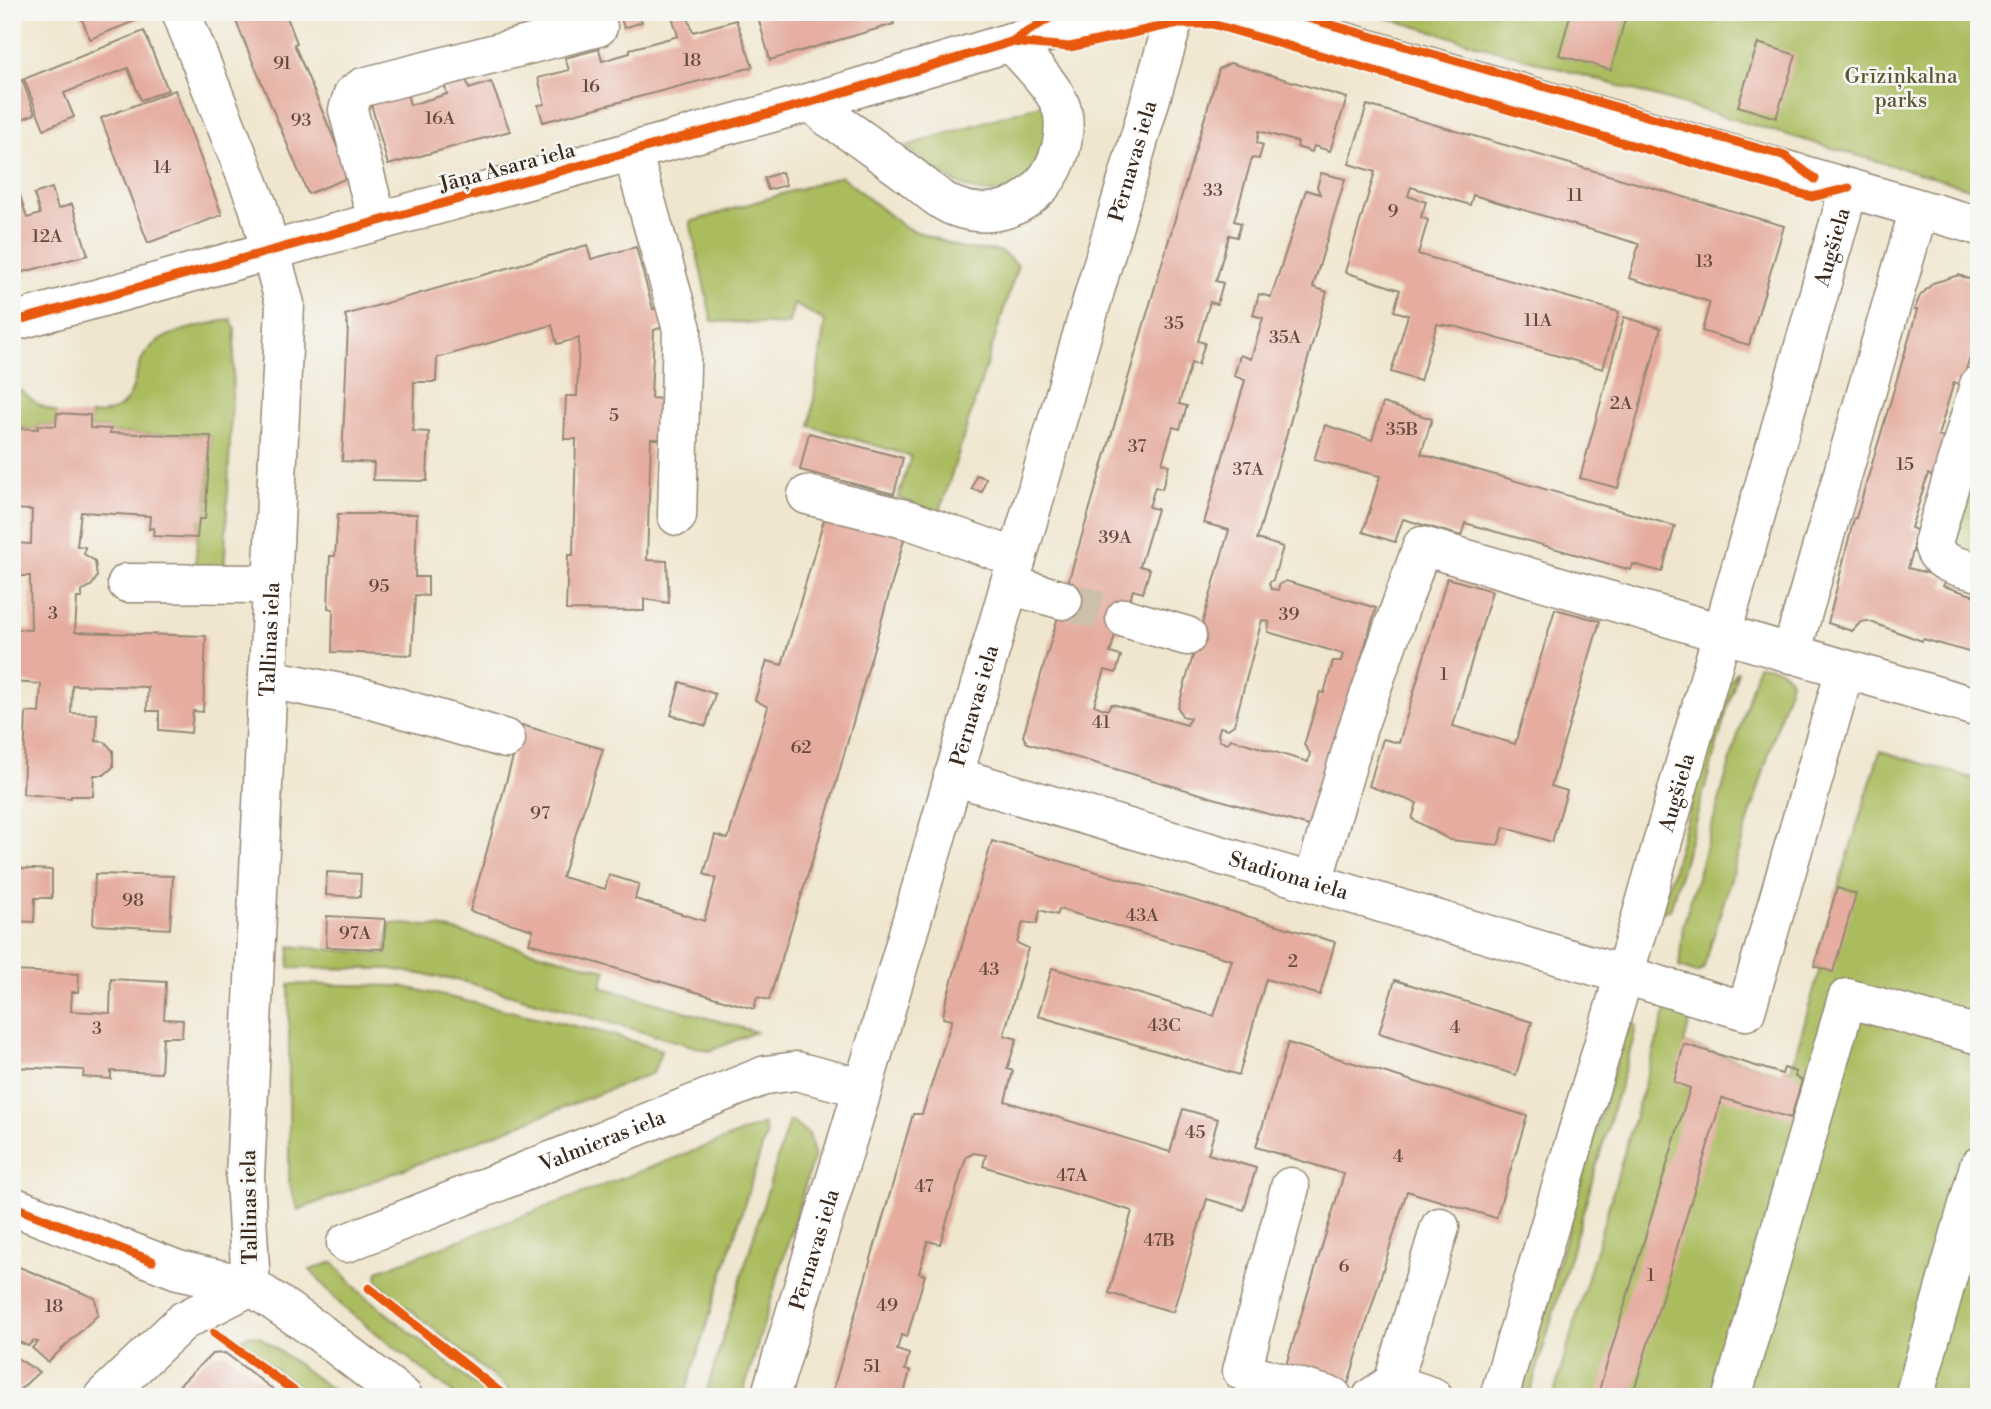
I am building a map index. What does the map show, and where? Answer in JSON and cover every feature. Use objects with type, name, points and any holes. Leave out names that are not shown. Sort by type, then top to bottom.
[{"type":"street","name":"Tallinas iela","points":[[181,12],[258,205],[268,250],[285,304],[245,1177],[251,1286]]},
{"type":"street","name":"Jāņa Asara iela","points":[[12,322],[811,102],[1011,42],[1133,12]]},
{"type":"street","name":"Pērnavas iela","points":[[770,1397],[863,1088],[1176,12]]},
{"type":"street","points":[[1242,12],[1979,226]]},
{"type":"street","points":[[377,220],[348,110],[353,94],[363,87],[598,27]]},
{"type":"street","points":[[811,102],[828,117],[955,207],[988,212],[1017,206],[1042,188],[1061,154],[1063,113],[1047,84],[1011,42]]},
{"type":"street","points":[[632,151],[681,329],[677,516]]},
{"type":"street","name":"Augšiela","points":[[1499,1397],[1624,975],[1849,188]]},
{"type":"street","points":[[1791,654],[1919,209]]},
{"type":"street","points":[[1979,385],[1933,543],[1938,557],[1945,563],[1979,572]]},
{"type":"street","points":[[807,495],[909,520],[1063,600]]},
{"type":"street","points":[[1313,882],[1358,727],[1422,546],[1979,708]]},
{"type":"street","points":[[127,583],[272,584]]},
{"type":"street","points":[[1125,618],[1187,636]]},
{"type":"street","name":"Stadiona iela","points":[[953,776],[1746,1011],[1845,670]]},
{"type":"street","points":[[268,678],[366,698],[506,739]]},
{"type":"street","points":[[1732,1397],[1847,998],[1979,1035]]},
{"type":"street","name":"Valmieras iela","points":[[346,1243],[766,1075],[796,1072],[863,1088]]},
{"type":"street","points":[[1914,1397],[1979,1166]]},
{"type":"street","points":[[1290,1187],[1242,1371],[1333,1397]]},
{"type":"street","points":[[12,1206],[178,1270],[251,1286],[318,1332],[402,1397]]},
{"type":"street","points":[[1433,1397],[1383,1390],[1440,1227]]},
{"type":"street","points":[[103,1397],[183,1321],[251,1286]]},
{"type":"green space","name":"Grīziņkalna parks","points":[[1366,12],[1979,12],[1979,191]]},
{"type":"green space","points":[[1046,103],[1049,144],[1025,180],[1006,191],[990,193],[959,184],[930,166],[906,146]]},
{"type":"green space","points":[[841,176],[904,227],[964,249],[1000,251],[1018,265],[939,514],[898,498],[911,456],[810,426],[825,321],[794,304],[788,325],[712,321],[690,222]]},
{"type":"green space","points":[[231,319],[235,329],[224,578],[194,578],[199,519],[205,518],[211,436],[110,433],[110,429],[90,428],[90,415],[120,407],[132,390],[143,358],[158,342],[177,332]]},
{"type":"green space","points":[[12,384],[39,405],[57,413],[56,426],[38,425],[38,429],[12,428]]},
{"type":"green space","points":[[1979,427],[1979,561],[1945,539]]},
{"type":"green space","points":[[1758,665],[1781,670],[1791,681],[1703,970],[1697,973],[1679,967],[1683,926]]},
{"type":"green space","points":[[1738,671],[1670,910],[1661,912],[1723,689]]},
{"type":"green space","points":[[1880,751],[1979,780],[1979,1397],[1553,1397],[1667,1006],[1688,1010],[1691,1017],[1684,1044],[1782,1074],[1784,1068],[1791,1070],[1820,968],[1814,966]]},
{"type":"green space","points":[[390,923],[440,927],[606,970],[601,987],[756,1032],[710,1051],[462,981],[390,969],[289,968],[290,946],[385,954]]},
{"type":"green space","points":[[289,984],[401,986],[605,1033],[662,1050],[653,1073],[298,1210],[289,1183]]},
{"type":"green space","points":[[1628,1021],[1636,1025],[1633,1041],[1529,1397],[1519,1397]]},
{"type":"green space","points":[[789,1120],[809,1134],[814,1155],[742,1397],[705,1397]]},
{"type":"green space","points":[[764,1124],[766,1135],[684,1397],[518,1397],[387,1291],[377,1279],[378,1271]]},
{"type":"green space","points":[[333,1262],[360,1292],[490,1397],[458,1397],[343,1307],[310,1270]]},
{"type":"green space","points":[[248,1335],[260,1337],[341,1396],[314,1397],[237,1341]]},
{"type":"building","points":[[79,12],[137,12],[140,19],[90,39]]},
{"type":"building","points":[[232,12],[285,12],[297,43],[294,44],[350,177],[308,194]]},
{"type":"building","points":[[619,12],[638,12],[642,22],[624,28]]},
{"type":"building","points":[[686,12],[693,32],[736,20],[753,67],[543,122],[538,105],[545,104],[538,78],[569,70],[565,58],[599,49],[602,61],[630,53],[630,49],[678,36],[671,13]]},
{"type":"building","points":[[777,12],[890,12],[894,24],[770,60],[758,17]]},
{"type":"building","points":[[913,12],[933,12],[933,13],[915,18]]},
{"type":"building","points":[[1571,12],[1627,12],[1611,70],[1559,55]]},
{"type":"building","points":[[144,31],[168,90],[141,100],[128,68],[64,93],[74,117],[44,129],[24,79]]},
{"type":"building","points":[[1758,43],[1796,55],[1776,118],[1738,106]]},
{"type":"building","points":[[1230,63],[1347,98],[1330,151],[1314,146],[1312,152],[1297,147],[1298,142],[1259,131],[1257,143],[1263,145],[1259,159],[1252,158],[1234,221],[1241,223],[1237,237],[1229,235],[1216,281],[1223,283],[1217,304],[1210,302],[1198,341],[1205,343],[1198,365],[1191,363],[1179,404],[1187,406],[1180,429],[1173,427],[1162,463],[1169,465],[1162,489],[1155,487],[1149,507],[1157,509],[1140,566],[1150,569],[1143,593],[1133,590],[1121,633],[1116,632],[1110,653],[1121,656],[1116,673],[1105,670],[1094,705],[1107,710],[1112,704],[1187,725],[1190,718],[1182,716],[1178,708],[1229,530],[1204,523],[1245,380],[1234,376],[1240,355],[1251,359],[1263,318],[1253,315],[1259,294],[1271,297],[1306,190],[1320,194],[1317,187],[1321,173],[1345,179],[1313,287],[1327,292],[1257,539],[1283,547],[1273,580],[1269,583],[1271,589],[1278,590],[1280,584],[1286,581],[1376,608],[1312,827],[1027,743],[1023,736],[1219,69]],"holes":[[[1262,620],[1269,622],[1268,632],[1343,654],[1341,661],[1333,661],[1324,693],[1320,692],[1304,745],[1310,753],[1308,762],[1231,739],[1228,743],[1220,741],[1218,735],[1220,727],[1228,729],[1234,725]]]},
{"type":"building","points":[[465,73],[469,89],[491,82],[510,131],[388,165],[370,100],[406,90],[410,105],[447,94],[443,79]]},
{"type":"building","points":[[22,80],[35,114],[12,123],[12,83]]},
{"type":"building","points":[[175,90],[222,215],[148,243],[101,118]]},
{"type":"building","points":[[1367,105],[1784,226],[1749,345],[1702,331],[1710,302],[1629,278],[1639,244],[1473,195],[1470,205],[1411,187],[1408,196],[1426,202],[1421,217],[1428,220],[1418,254],[1619,312],[1603,369],[1458,327],[1437,324],[1420,381],[1391,372],[1408,315],[1394,311],[1400,290],[1345,272],[1375,172],[1349,164]]},
{"type":"building","points":[[782,172],[786,185],[768,190],[764,178]]},
{"type":"building","points":[[16,182],[27,218],[40,214],[34,194],[52,188],[58,209],[72,204],[88,255],[12,275],[12,183]]},
{"type":"building","points":[[587,245],[591,259],[636,247],[653,309],[658,308],[663,327],[654,330],[651,398],[663,399],[662,439],[651,439],[647,560],[667,561],[669,603],[644,599],[644,611],[566,610],[568,555],[573,555],[576,439],[564,439],[566,396],[577,396],[579,338],[557,344],[552,325],[437,358],[436,382],[414,382],[413,431],[429,432],[427,481],[373,480],[374,463],[342,461],[348,326],[345,315]]},
{"type":"building","points":[[1959,275],[1979,283],[1979,349],[1973,347],[1961,385],[1954,382],[1938,436],[1946,439],[1935,477],[1928,474],[1911,528],[1919,531],[1908,568],[1946,578],[1943,586],[1979,597],[1979,655],[1923,639],[1922,641],[1868,621],[1861,622],[1852,631],[1828,623],[1854,518],[1917,310],[1914,310],[1920,296],[1933,283]]},
{"type":"building","points":[[1624,317],[1661,328],[1618,488],[1580,478]]},
{"type":"building","points":[[1383,403],[1432,419],[1421,454],[1675,526],[1662,572],[1633,564],[1631,570],[1465,523],[1461,536],[1403,519],[1395,542],[1363,532],[1380,476],[1314,460],[1325,425],[1372,440]]},
{"type":"building","points":[[57,413],[90,415],[90,428],[111,429],[110,433],[211,436],[205,519],[199,519],[197,538],[153,536],[154,528],[149,529],[150,516],[81,512],[77,546],[85,547],[84,554],[95,561],[97,577],[92,585],[82,591],[82,598],[77,598],[75,632],[206,636],[203,712],[193,711],[191,733],[159,730],[159,711],[147,711],[148,687],[72,685],[71,713],[97,714],[96,741],[105,742],[113,751],[113,767],[104,775],[94,775],[93,796],[71,798],[23,794],[26,712],[39,713],[41,684],[12,682],[12,629],[31,630],[30,576],[12,576],[12,543],[31,544],[32,510],[12,509],[12,428],[38,429],[38,425],[56,426]]},
{"type":"building","points":[[809,433],[903,458],[894,494],[800,470]]},
{"type":"building","points":[[976,475],[986,478],[982,492],[972,489]]},
{"type":"building","points":[[338,514],[417,514],[415,577],[428,577],[428,596],[415,595],[412,655],[332,652],[333,609],[328,608],[330,556],[335,556]]},
{"type":"building","points":[[825,516],[907,529],[835,787],[769,1000],[757,997],[754,1009],[529,943],[533,930],[470,911],[522,725],[603,749],[562,877],[605,889],[609,875],[639,884],[635,899],[704,921],[716,878],[704,874],[715,835],[728,839],[768,707],[755,700],[767,661],[782,665]]},
{"type":"building","points":[[1447,578],[1492,591],[1453,726],[1515,744],[1555,609],[1600,621],[1551,786],[1567,791],[1552,842],[1504,827],[1498,845],[1450,840],[1412,819],[1417,803],[1369,786],[1383,739],[1399,743]]},
{"type":"building","points":[[680,682],[715,694],[706,726],[671,715]]},
{"type":"building","points":[[992,841],[1335,942],[1320,995],[1266,979],[1239,1075],[1038,1016],[1052,968],[1214,1016],[1232,960],[1059,909],[1057,915],[1040,910],[1037,924],[1023,922],[1017,943],[1028,948],[1004,1035],[1017,1039],[1007,1069],[1013,1071],[1005,1101],[1170,1152],[1183,1109],[1218,1119],[1208,1154],[1256,1168],[1244,1210],[1207,1199],[1173,1312],[1109,1293],[1132,1211],[983,1166],[986,1155],[974,1153],[966,1157],[940,1244],[928,1241],[919,1273],[925,1275],[907,1337],[901,1335],[897,1350],[909,1354],[905,1370],[910,1371],[903,1397],[831,1397],[913,1114],[922,1114],[952,1020],[943,1018],[945,1005]]},
{"type":"building","points":[[12,868],[52,870],[52,898],[35,898],[34,922],[12,921]]},
{"type":"building","points":[[327,872],[361,874],[360,897],[326,895]]},
{"type":"building","points":[[95,874],[173,876],[170,929],[93,925]]},
{"type":"building","points":[[1837,888],[1856,894],[1833,972],[1814,966]]},
{"type":"building","points":[[327,916],[385,919],[384,949],[326,947]]},
{"type":"building","points":[[12,971],[79,974],[78,992],[72,992],[71,1011],[110,1013],[111,979],[166,982],[164,1019],[183,1020],[182,1037],[163,1037],[161,1073],[111,1071],[111,1079],[83,1077],[84,1070],[12,1067]]},
{"type":"building","points":[[1395,980],[1532,1022],[1516,1075],[1379,1033]]},
{"type":"building","points":[[1288,1043],[1527,1116],[1496,1218],[1407,1191],[1348,1384],[1286,1365],[1344,1174],[1256,1147]]},
{"type":"building","points":[[1684,1044],[1782,1074],[1784,1068],[1796,1072],[1795,1077],[1802,1080],[1791,1118],[1722,1098],[1632,1397],[1597,1397],[1690,1088],[1674,1082]]},
{"type":"building","points":[[12,1264],[95,1298],[98,1315],[48,1362],[32,1348],[38,1342],[33,1341],[28,1346],[12,1339]]},
{"type":"building","points":[[225,1353],[283,1397],[167,1397],[212,1354]]},
{"type":"building","points":[[12,1355],[39,1372],[12,1397]]},
{"type":"tunnel","points":[[1063,600],[1125,618]]},
{"type":"cycle path","points":[[12,322],[811,102],[1011,42],[1059,12]]},
{"type":"cycle path","points":[[1287,12],[1785,156],[1815,179]]},
{"type":"cycle path","points":[[1011,42],[1070,47],[1173,24],[1212,24],[1812,197],[1849,188]]},
{"type":"cycle path","points":[[12,1206],[152,1261]]},
{"type":"cycle path","points":[[369,1288],[506,1397]]},
{"type":"cycle path","points":[[214,1333],[302,1397]]}]
